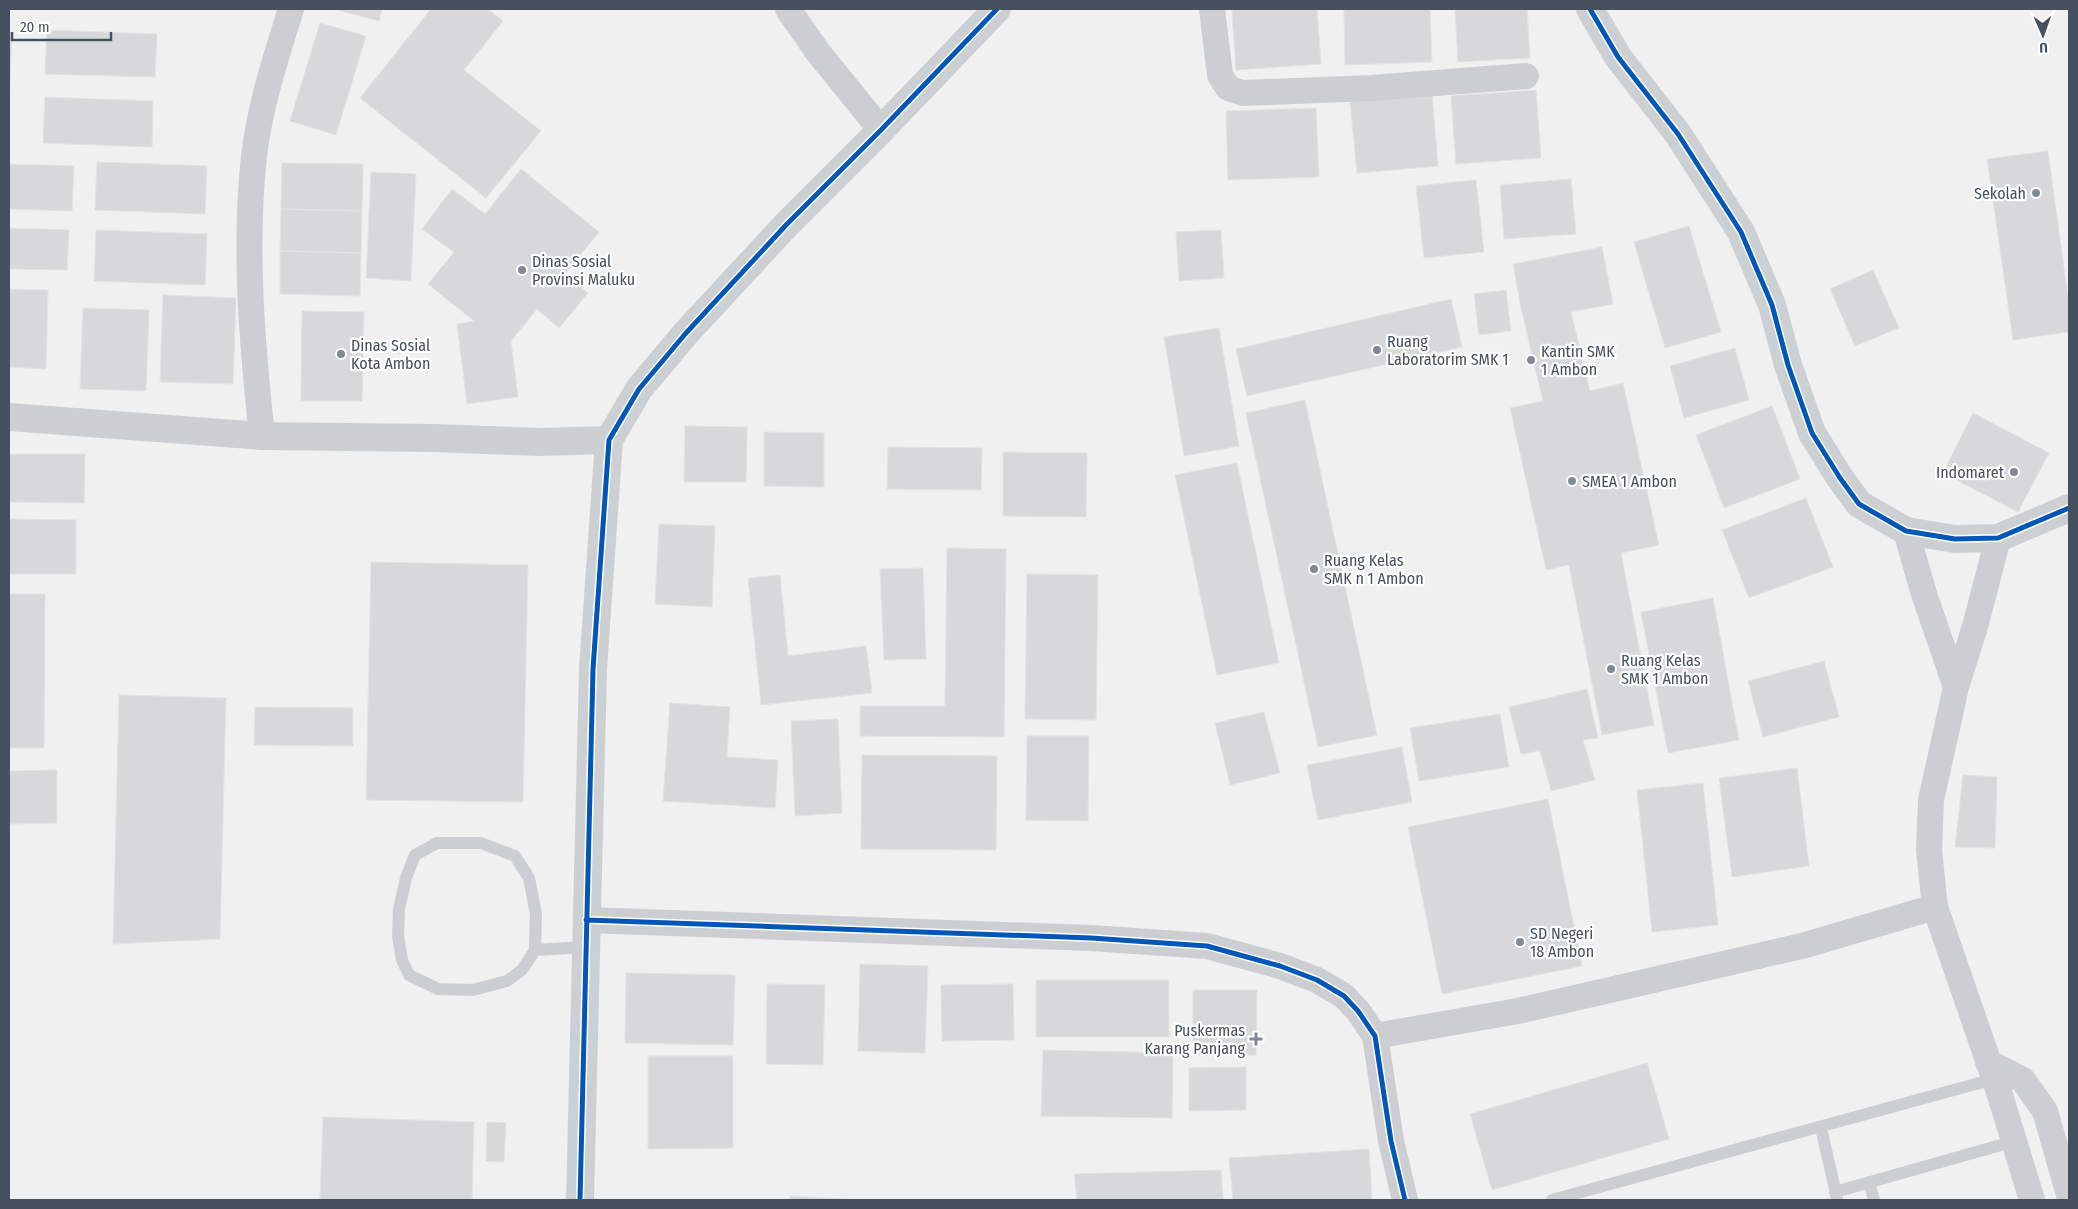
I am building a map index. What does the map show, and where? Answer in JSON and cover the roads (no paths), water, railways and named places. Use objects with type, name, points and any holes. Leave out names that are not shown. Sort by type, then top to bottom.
[{"type":"street","points":[[262,436],[255,368],[249,254],[254,155],[268,82],[291,9]]},
{"type":"street","points":[[788,9],[816,51],[882,130]]},
{"type":"street","points":[[580,1200],[593,669],[609,440],[639,389],[686,333],[787,224],[882,130],[998,9]]},
{"type":"street","points":[[1212,9],[1220,75],[1228,88],[1243,93],[1371,88],[1526,76]]},
{"type":"street","points":[[1590,9],[1618,57],[1678,134],[1741,232],[1772,305],[1788,364],[1812,433],[1859,504],[1906,531],[1956,540],[1998,538],[2069,508]]},
{"type":"street","points":[[9,417],[262,436],[434,438],[540,442],[609,440]]},
{"type":"street","points":[[1906,531],[1956,687]]},
{"type":"street","points":[[1998,538],[1976,624],[1956,687],[1931,800],[1929,850],[1935,907],[2015,1141],[2032,1200]]},
{"type":"street","points":[[1375,1036],[1518,1011],[1802,946],[1935,907]]},
{"type":"street","points":[[586,920],[1091,938],[1207,946],[1280,966],[1318,980],[1344,996],[1358,1011],[1375,1036],[1391,1141],[1405,1200]]},
{"type":"street","points":[[1991,1070],[2023,1080],[2045,1111],[2069,1195]]},
{"type":"lane","points":[[437,843],[481,843],[515,856],[528,878],[536,914],[535,950],[522,970],[507,981],[473,990],[438,989],[409,975],[402,960],[398,936],[401,901],[406,878],[415,855],[437,843]]},
{"type":"lane","points":[[535,950],[585,947]]},
{"type":"lane","points":[[1552,1200],[1820,1128],[1991,1070]]},
{"type":"lane","points":[[1820,1128],[1837,1196],[1869,1182],[2015,1141]]},
{"type":"lane","points":[[1869,1182],[1874,1200]]},
{"type":"place","name":"Sekolah","points":[[2036,193]]},
{"type":"place","name":"Dinas Sosial Provinsi Maluku","points":[[522,270]]},
{"type":"place","name":"Ruang Laboratorim SMK 1","points":[[1377,350]]},
{"type":"place","name":"Dinas Sosial Kota Ambon","points":[[341,354]]},
{"type":"place","name":"Kantin SMK 1 Ambon","points":[[1531,360]]},
{"type":"place","name":"Indomaret","points":[[2014,472]]},
{"type":"place","name":"SMEA 1 Ambon","points":[[1572,481]]},
{"type":"place","name":"Ruang Kelas SMK n 1 Ambon","points":[[1314,569]]},
{"type":"place","name":"Ruang Kelas SMK 1 Ambon","points":[[1611,669]]},
{"type":"place","name":"SD Negeri 18 Ambon","points":[[1520,942]]},
{"type":"place","name":"Puskermas Karang Panjang","points":[[1256,1039]]}]
